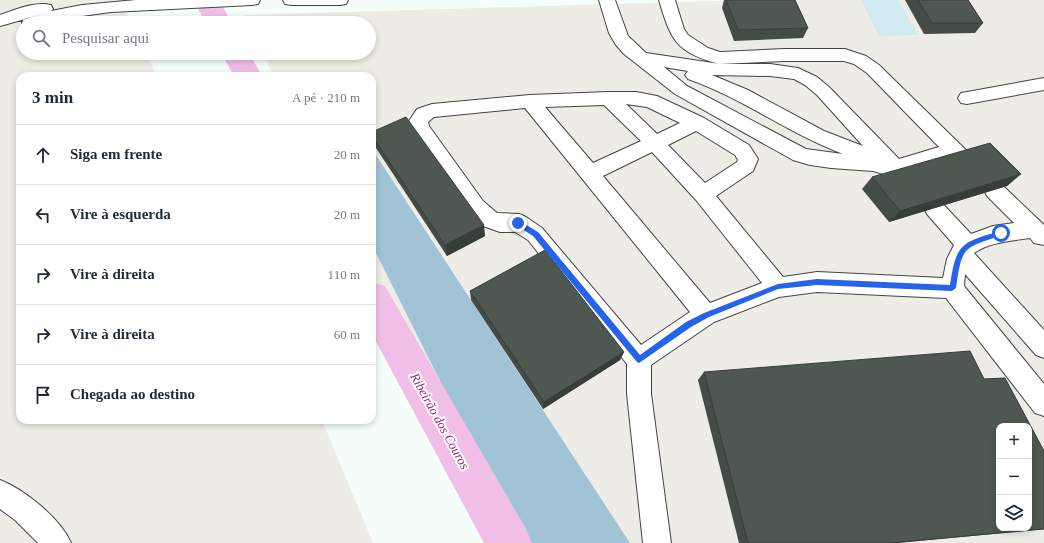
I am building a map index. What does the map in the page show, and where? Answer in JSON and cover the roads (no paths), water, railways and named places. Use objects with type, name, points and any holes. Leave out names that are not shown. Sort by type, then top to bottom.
[{"type":"street","points":[[0,21],[30,11],[60,6],[80,8],[251,0]]},
{"type":"street","points":[[296,0],[340,0]]},
{"type":"street","points":[[607,0],[620,39],[628,49],[681,90],[800,155],[831,161],[873,163],[899,172],[958,154],[873,69],[860,60],[845,55],[785,55],[719,58],[702,52],[682,38],[676,29],[667,0]]},
{"type":"street","points":[[53,16],[80,8]]},
{"type":"street","points":[[0,37],[16,29]]},
{"type":"street","points":[[641,58],[707,78],[817,136],[868,155],[899,172]]},
{"type":"street","points":[[641,58],[720,70],[770,70],[798,74],[811,80],[823,91],[899,172]]},
{"type":"street","points":[[967,98],[1044,84]]},
{"type":"street","points":[[608,98],[655,142],[703,194],[778,287]]},
{"type":"street","points":[[657,543],[638,394],[639,360],[535,234],[518,223],[500,223],[490,220],[476,207],[420,128],[418,121],[424,114],[432,111],[530,101],[608,98],[636,98],[651,100],[697,123],[742,150],[748,159],[746,166],[703,194]]},
{"type":"street","points":[[530,101],[591,173],[706,315]]},
{"type":"street","points":[[591,173],[697,123]]},
{"type":"street","points":[[994,190],[1039,234]]},
{"type":"street","points":[[934,208],[964,249],[1044,347]]},
{"type":"street","points":[[1039,234],[1001,233],[983,238],[964,249],[956,263],[952,288],[1044,404]]},
{"type":"street","points":[[639,360],[706,315],[778,287],[817,282],[952,288]]},
{"type":"street","points":[[0,493],[25,510],[57,543]]},
{"type":"waterway","name":"Ribeirão dos Couros","points":[[206,0],[215,16]]},
{"type":"waterway","name":"Ribeirão dos Couros","points":[[239,60],[246,72]]},
{"type":"waterway","name":"Ribeirão dos Couros","points":[[376,305],[509,543]]}]
